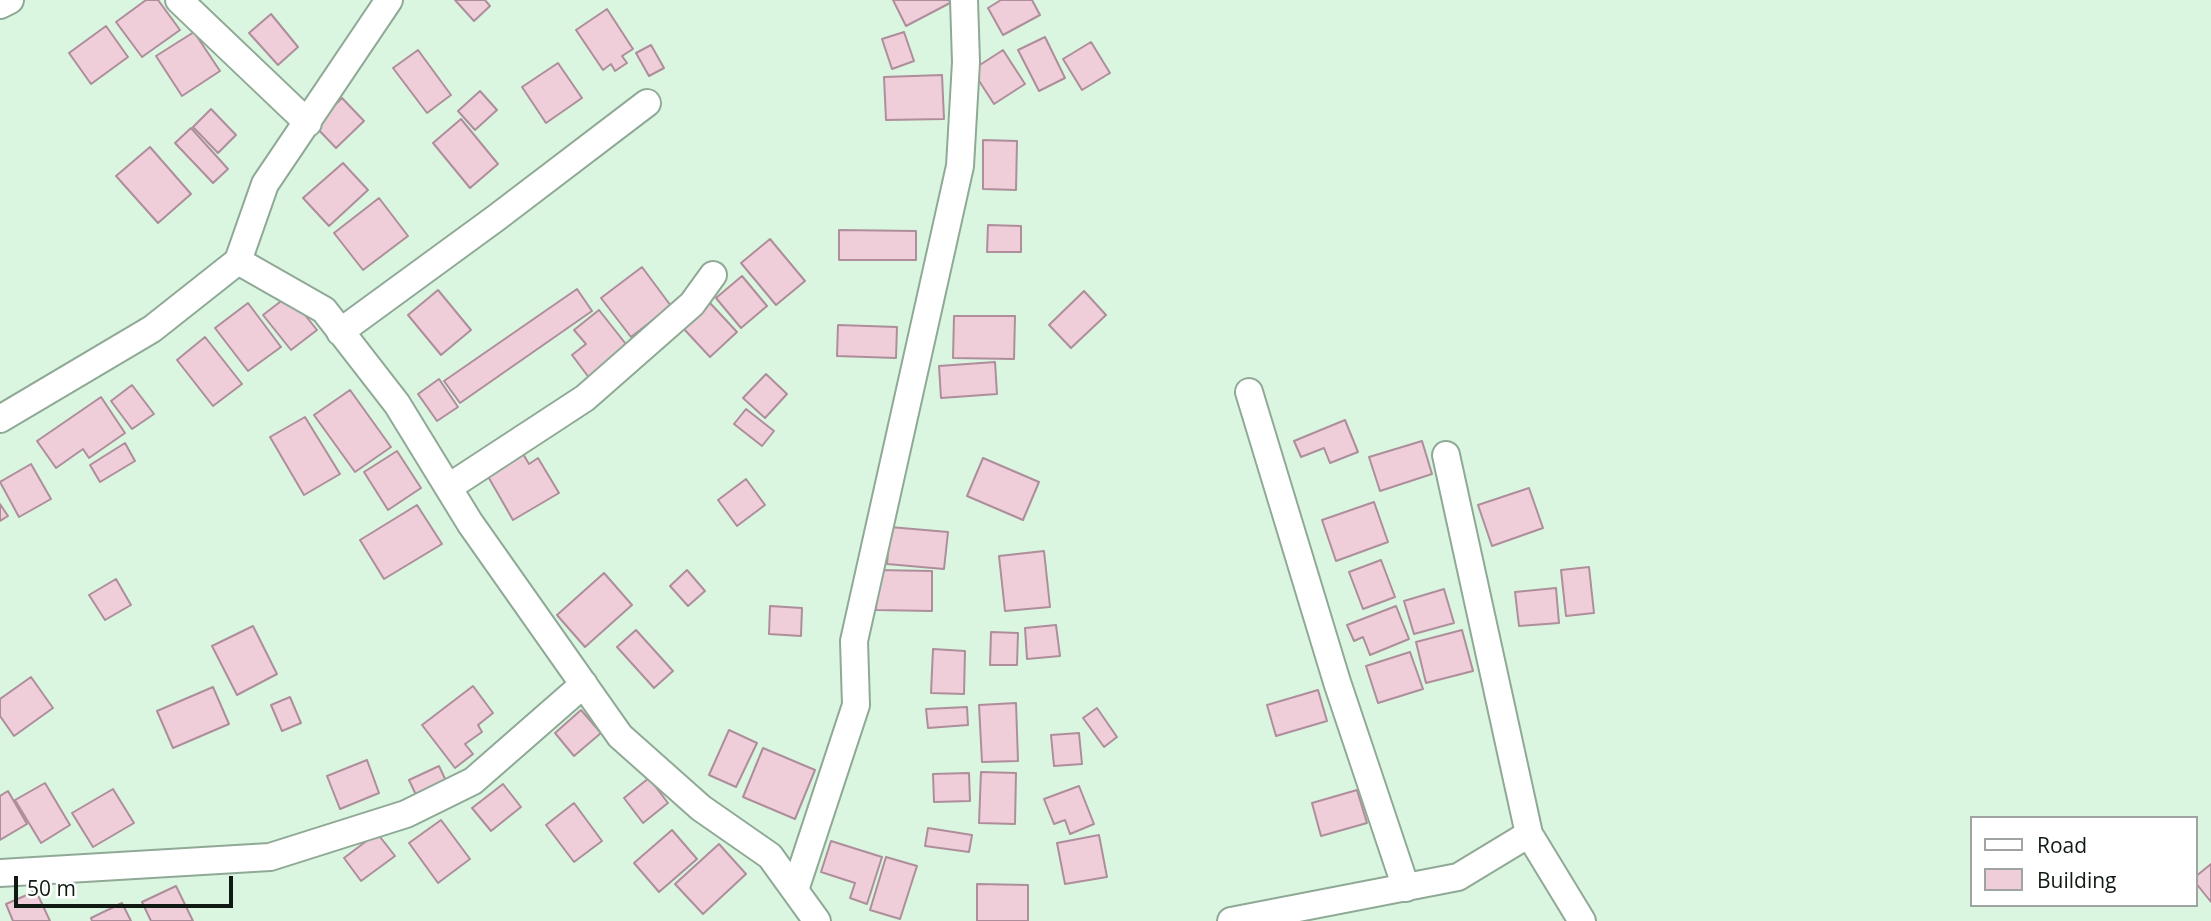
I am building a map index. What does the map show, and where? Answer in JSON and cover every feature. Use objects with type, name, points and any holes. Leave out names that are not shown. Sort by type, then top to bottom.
[{"type":"street","points":[[0,5],[10,0]]},
{"type":"street","points":[[179,0],[308,123]]},
{"type":"street","points":[[0,419],[152,329],[238,261],[265,184],[389,0]]},
{"type":"street","points":[[795,890],[856,705],[854,641],[960,166],[967,62],[964,0]]},
{"type":"street","points":[[340,332],[647,103]]},
{"type":"street","points":[[238,261],[324,310],[397,404],[470,523],[620,736],[701,808],[770,856],[817,921]]},
{"type":"street","points":[[449,487],[585,398],[692,304],[713,275]]},
{"type":"street","points":[[1249,392],[1338,682],[1406,888]]},
{"type":"street","points":[[1446,455],[1529,834],[1582,921]]},
{"type":"street","points":[[0,873],[270,857],[406,814],[472,781],[584,684]]},
{"type":"street","points":[[1231,921],[1458,877],[1529,834]]},
{"type":"building","points":[[146,0],[158,0],[180,30],[142,57],[116,22]]},
{"type":"building","points":[[455,0],[485,0],[490,6],[474,21]]},
{"type":"building","points":[[893,0],[949,0],[950,3],[906,26]]},
{"type":"building","points":[[1001,0],[1032,0],[1040,15],[1003,35],[988,8]]},
{"type":"building","points":[[607,9],[633,49],[622,56],[627,63],[615,71],[611,64],[603,70],[576,30]]},
{"type":"building","points":[[271,14],[298,47],[278,65],[249,33]]},
{"type":"building","points":[[106,26],[128,57],[91,84],[69,53]]},
{"type":"building","points":[[194,32],[220,71],[182,96],[156,56]]},
{"type":"building","points":[[904,32],[914,61],[892,69],[882,39]]},
{"type":"building","points":[[1045,37],[1065,78],[1039,91],[1018,50]]},
{"type":"building","points":[[1091,42],[1110,73],[1082,90],[1063,59]]},
{"type":"building","points":[[651,45],[664,68],[649,76],[636,53]]},
{"type":"building","points":[[418,50],[451,95],[427,113],[393,68]]},
{"type":"building","points":[[1003,50],[1025,84],[994,104],[972,70]]},
{"type":"building","points":[[558,63],[582,98],[546,123],[522,87]]},
{"type":"building","points":[[942,75],[944,119],[886,120],[884,77]]},
{"type":"building","points":[[480,91],[497,110],[475,130],[458,111]]},
{"type":"building","points":[[342,98],[364,121],[336,148],[314,125]]},
{"type":"building","points":[[211,109],[236,135],[218,153],[193,127]]},
{"type":"building","points":[[461,119],[498,164],[470,188],[433,143]]},
{"type":"building","points":[[191,128],[228,169],[213,183],[175,143]]},
{"type":"building","points":[[983,140],[1017,141],[1016,190],[983,189]]},
{"type":"building","points":[[150,147],[191,194],[158,223],[116,176]]},
{"type":"building","points":[[343,163],[368,190],[329,226],[303,198]]},
{"type":"building","points":[[379,198],[408,236],[363,270],[334,233]]},
{"type":"building","points":[[988,225],[1021,226],[1021,252],[987,252]]},
{"type":"building","points":[[839,230],[916,231],[916,260],[839,260]]},
{"type":"building","points":[[770,239],[805,281],[776,305],[741,263]]},
{"type":"building","points":[[642,267],[671,306],[631,337],[601,298]]},
{"type":"building","points":[[742,276],[767,306],[741,328],[716,298]]},
{"type":"building","points":[[577,289],[592,311],[460,403],[444,381]]},
{"type":"building","points":[[438,290],[471,330],[441,355],[408,315]]},
{"type":"building","points":[[1084,291],[1106,315],[1071,348],[1049,325]]},
{"type":"building","points":[[289,295],[317,330],[291,350],[263,315]]},
{"type":"building","points":[[248,303],[281,347],[248,371],[215,328]]},
{"type":"building","points":[[710,303],[737,332],[710,357],[683,328]]},
{"type":"building","points":[[599,310],[629,348],[590,379],[572,355],[586,344],[574,330]]},
{"type":"building","points":[[954,316],[1015,316],[1014,359],[953,358]]},
{"type":"building","points":[[838,325],[897,327],[896,358],[837,356]]},
{"type":"building","points":[[205,337],[242,384],[213,406],[177,360]]},
{"type":"building","points":[[995,362],[997,394],[941,398],[939,366]]},
{"type":"building","points":[[766,374],[787,394],[765,418],[743,398]]},
{"type":"building","points":[[439,379],[458,407],[437,421],[418,394]]},
{"type":"building","points":[[132,385],[154,414],[132,429],[111,401]]},
{"type":"building","points":[[350,390],[391,447],[355,472],[314,415]]},
{"type":"building","points":[[101,397],[125,433],[89,458],[83,449],[56,468],[37,441]]},
{"type":"building","points":[[746,409],[774,431],[762,446],[734,424]]},
{"type":"building","points":[[305,417],[340,474],[304,495],[270,437]]},
{"type":"building","points":[[1345,420],[1358,452],[1330,463],[1324,448],[1301,457],[1294,441]]},
{"type":"building","points":[[1422,441],[1432,474],[1380,491],[1369,457]]},
{"type":"building","points":[[125,443],[135,461],[100,482],[90,465]]},
{"type":"building","points":[[397,451],[421,488],[388,510],[364,472]]},
{"type":"building","points":[[522,452],[529,464],[538,458],[559,493],[513,520],[486,473]]},
{"type":"building","points":[[983,458],[1039,482],[1023,520],[967,496]]},
{"type":"building","points":[[31,464],[51,499],[19,517],[0,482]]},
{"type":"building","points":[[746,479],[765,505],[737,526],[718,500]]},
{"type":"building","points":[[1529,488],[1543,528],[1492,546],[1478,505]]},
{"type":"building","points":[[1374,502],[1388,542],[1336,561],[1322,520]]},
{"type":"building","points":[[0,504],[8,516],[0,521]]},
{"type":"building","points":[[417,505],[442,544],[384,579],[360,540]]},
{"type":"building","points":[[890,527],[948,532],[944,569],[887,564]]},
{"type":"building","points":[[1044,551],[1050,607],[1005,611],[999,556]]},
{"type":"building","points":[[1381,560],[1395,597],[1363,609],[1349,572]]},
{"type":"building","points":[[1589,567],[1594,613],[1566,616],[1561,570]]},
{"type":"building","points":[[687,570],[705,591],[688,606],[670,586]]},
{"type":"building","points":[[877,570],[932,571],[932,611],[876,610]]},
{"type":"building","points":[[604,573],[632,605],[585,647],[557,615]]},
{"type":"building","points":[[116,579],[131,605],[105,620],[89,595]]},
{"type":"building","points":[[1556,588],[1559,623],[1519,626],[1515,592]]},
{"type":"building","points":[[1444,589],[1454,623],[1414,634],[1404,601]]},
{"type":"building","points":[[770,606],[802,608],[801,636],[769,634]]},
{"type":"building","points":[[1396,606],[1409,639],[1370,655],[1363,637],[1354,641],[1347,625]]},
{"type":"building","points":[[1056,625],[1060,656],[1027,659],[1025,628]]},
{"type":"building","points":[[253,626],[277,674],[237,695],[212,646]]},
{"type":"building","points":[[636,630],[673,671],[654,688],[617,647]]},
{"type":"building","points":[[1462,630],[1473,671],[1426,683],[1416,642]]},
{"type":"building","points":[[991,632],[1018,633],[1017,665],[990,665]]},
{"type":"building","points":[[933,649],[965,651],[964,694],[931,693]]},
{"type":"building","points":[[1410,652],[1423,689],[1378,703],[1366,666]]},
{"type":"building","points":[[31,677],[53,708],[14,736],[0,716],[0,699]]},
{"type":"building","points":[[473,686],[493,713],[478,725],[482,732],[465,744],[473,754],[455,768],[422,725]]},
{"type":"building","points":[[213,687],[229,724],[173,748],[157,711]]},
{"type":"building","points":[[1318,690],[1327,721],[1276,736],[1267,705]]},
{"type":"building","points":[[290,697],[301,723],[282,731],[271,705]]},
{"type":"building","points":[[1016,703],[1018,761],[982,762],[979,705]]},
{"type":"building","points":[[967,707],[968,725],[928,728],[926,709]]},
{"type":"building","points":[[1097,708],[1117,737],[1104,747],[1083,718]]},
{"type":"building","points":[[581,710],[601,733],[574,756],[555,733]]},
{"type":"building","points":[[729,730],[757,743],[736,787],[709,775]]},
{"type":"building","points":[[1079,733],[1082,764],[1054,766],[1051,735]]},
{"type":"building","points":[[763,748],[815,770],[795,819],[743,797]]},
{"type":"building","points":[[367,760],[379,793],[340,809],[327,776]]},
{"type":"building","points":[[439,766],[447,783],[417,797],[409,780]]},
{"type":"building","points":[[981,772],[1016,773],[1015,824],[979,823]]},
{"type":"building","points":[[969,773],[970,801],[934,802],[933,774]]},
{"type":"building","points":[[649,778],[668,803],[643,823],[624,798]]},
{"type":"building","points":[[45,783],[70,825],[41,843],[15,800]]},
{"type":"building","points":[[503,784],[521,807],[491,831],[472,808]]},
{"type":"building","points":[[1079,786],[1094,824],[1070,834],[1065,820],[1054,824],[1044,799]]},
{"type":"building","points":[[113,789],[134,823],[93,847],[72,813]]},
{"type":"building","points":[[1357,790],[1367,823],[1321,836],[1312,803]]},
{"type":"building","points":[[8,791],[27,824],[0,840],[0,796]]},
{"type":"building","points":[[574,803],[602,841],[574,862],[546,825]]},
{"type":"building","points":[[441,820],[470,859],[438,883],[409,843]]},
{"type":"building","points":[[928,828],[972,835],[969,852],[925,846]]},
{"type":"building","points":[[672,830],[697,859],[659,892],[634,863]]},
{"type":"building","points":[[377,833],[395,856],[361,881],[344,858]]},
{"type":"building","points":[[1099,835],[1107,877],[1065,884],[1057,843]]},
{"type":"building","points":[[831,841],[882,857],[867,904],[850,898],[855,883],[821,872]]},
{"type":"building","points":[[719,844],[746,874],[703,914],[675,884]]},
{"type":"building","points":[[886,857],[917,866],[900,919],[870,910]]},
{"type":"building","points":[[2211,864],[2211,902],[2197,884],[2197,875]]},
{"type":"building","points":[[977,884],[1028,885],[1028,921],[977,921]]},
{"type":"building","points":[[176,886],[193,921],[151,921],[142,902]]},
{"type":"building","points":[[36,891],[50,921],[13,921],[6,904]]},
{"type":"building","points":[[122,903],[131,921],[92,921],[91,918]]}]
